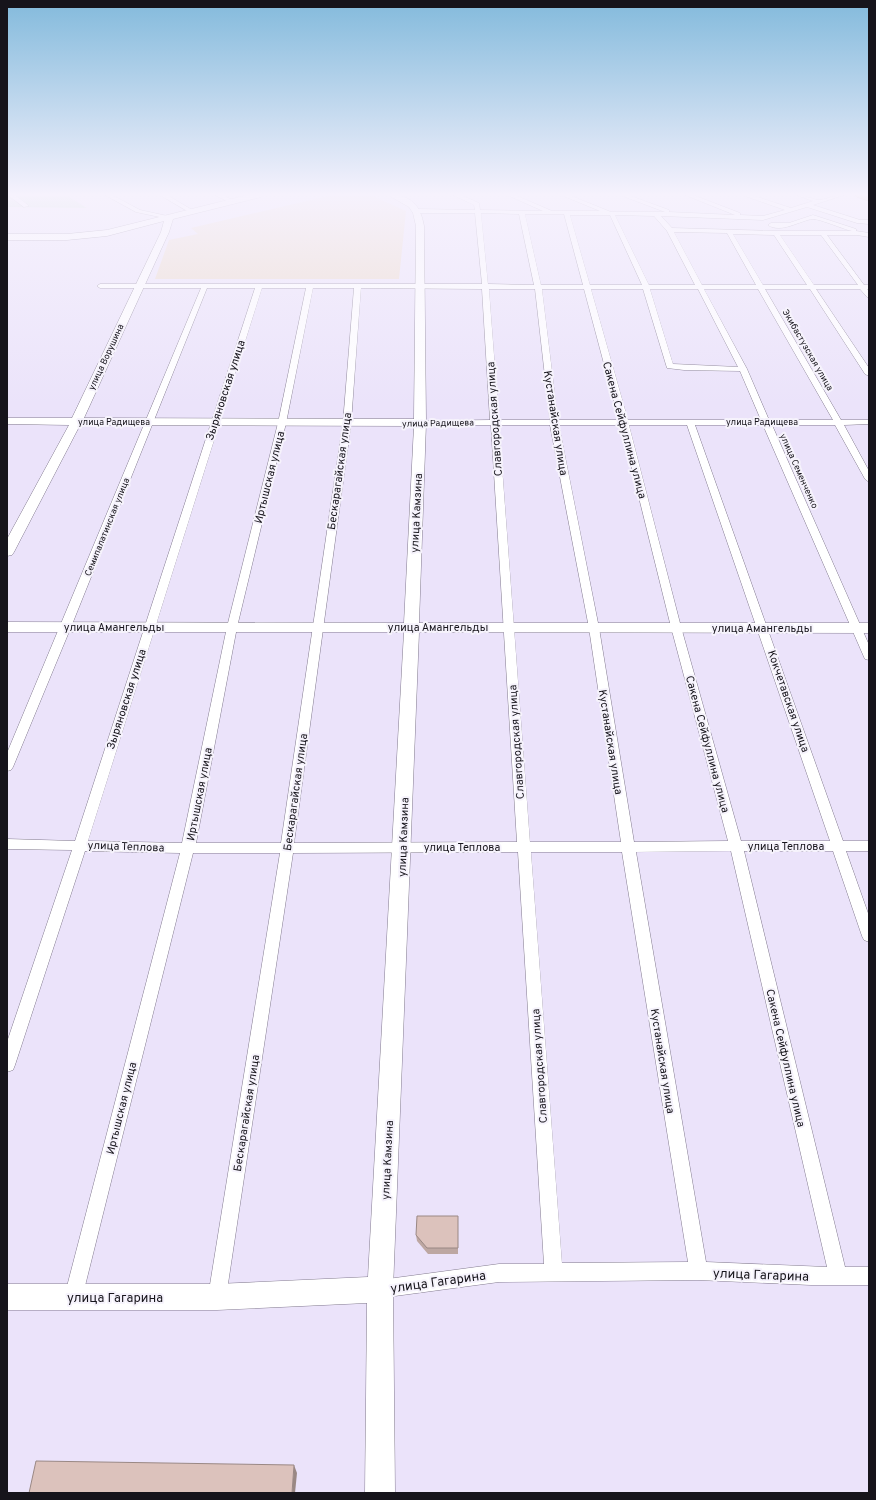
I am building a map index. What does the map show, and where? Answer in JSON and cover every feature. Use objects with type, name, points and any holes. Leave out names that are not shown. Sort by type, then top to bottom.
[{"type":"street","name":"улица Ворушина","points":[[7,552],[76,422],[149,265]]},
{"type":"street","name":"улица Камзина","points":[[380,1493],[380,1289],[402,847],[420,423],[421,265]]},
{"type":"street","name":"Славгородская улица","points":[[483,265],[554,1272]]},
{"type":"street","name":"Кустанайская улица","points":[[533,265],[538,286],[554,422],[594,628],[628,846],[698,1271]]},
{"type":"street","name":"Сакена Сейфуллина улица","points":[[579,265],[587,286],[624,422],[676,627],[736,846],[838,1276]]},
{"type":"street","points":[[636,265],[646,286],[670,366],[743,369]]},
{"type":"street","name":"улица Семенченко","points":[[687,265],[743,369],[766,422],[863,628],[869,657]]},
{"type":"street","name":"Экибастузская улица","points":[[748,265],[869,479]]},
{"type":"street","points":[[797,265],[869,374]]},
{"type":"street","points":[[849,265],[866,286],[869,296]]},
{"type":"street","points":[[100,286],[866,286]]},
{"type":"street","name":"Семипалатинская улица","points":[[7,767],[66,627],[205,286]]},
{"type":"street","name":"Зыряновская улица","points":[[7,1065],[80,845],[258,286]]},
{"type":"street","name":"Иртышская улица","points":[[73,1298],[188,848],[232,626],[282,423],[310,286]]},
{"type":"street","name":"Бескарагайская улица","points":[[217,1297],[287,848],[317,626],[347,423],[358,286]]},
{"type":"street","name":"улица Радищева","points":[[7,421],[282,423],[869,422]]},
{"type":"street","name":"Кокчетавская улица","points":[[690,422],[869,936]]},
{"type":"street","name":"улица Амангельды","points":[[7,627],[317,626],[863,628]]},
{"type":"street","name":"улица Теплова","points":[[7,844],[188,848],[869,846]]},
{"type":"street","name":"улица Гагарина","points":[[7,1297],[217,1297],[380,1289],[499,1273],[698,1271],[869,1276]]},
{"type":"shaded area","points":[[160,265],[400,265],[399,279],[155,279]]},
{"type":"building","points":[[417,1216],[458,1216],[458,1248],[427,1248],[416,1235]]},
{"type":"building","points":[[36,1461],[294,1465],[292,1493],[29,1493]]}]
